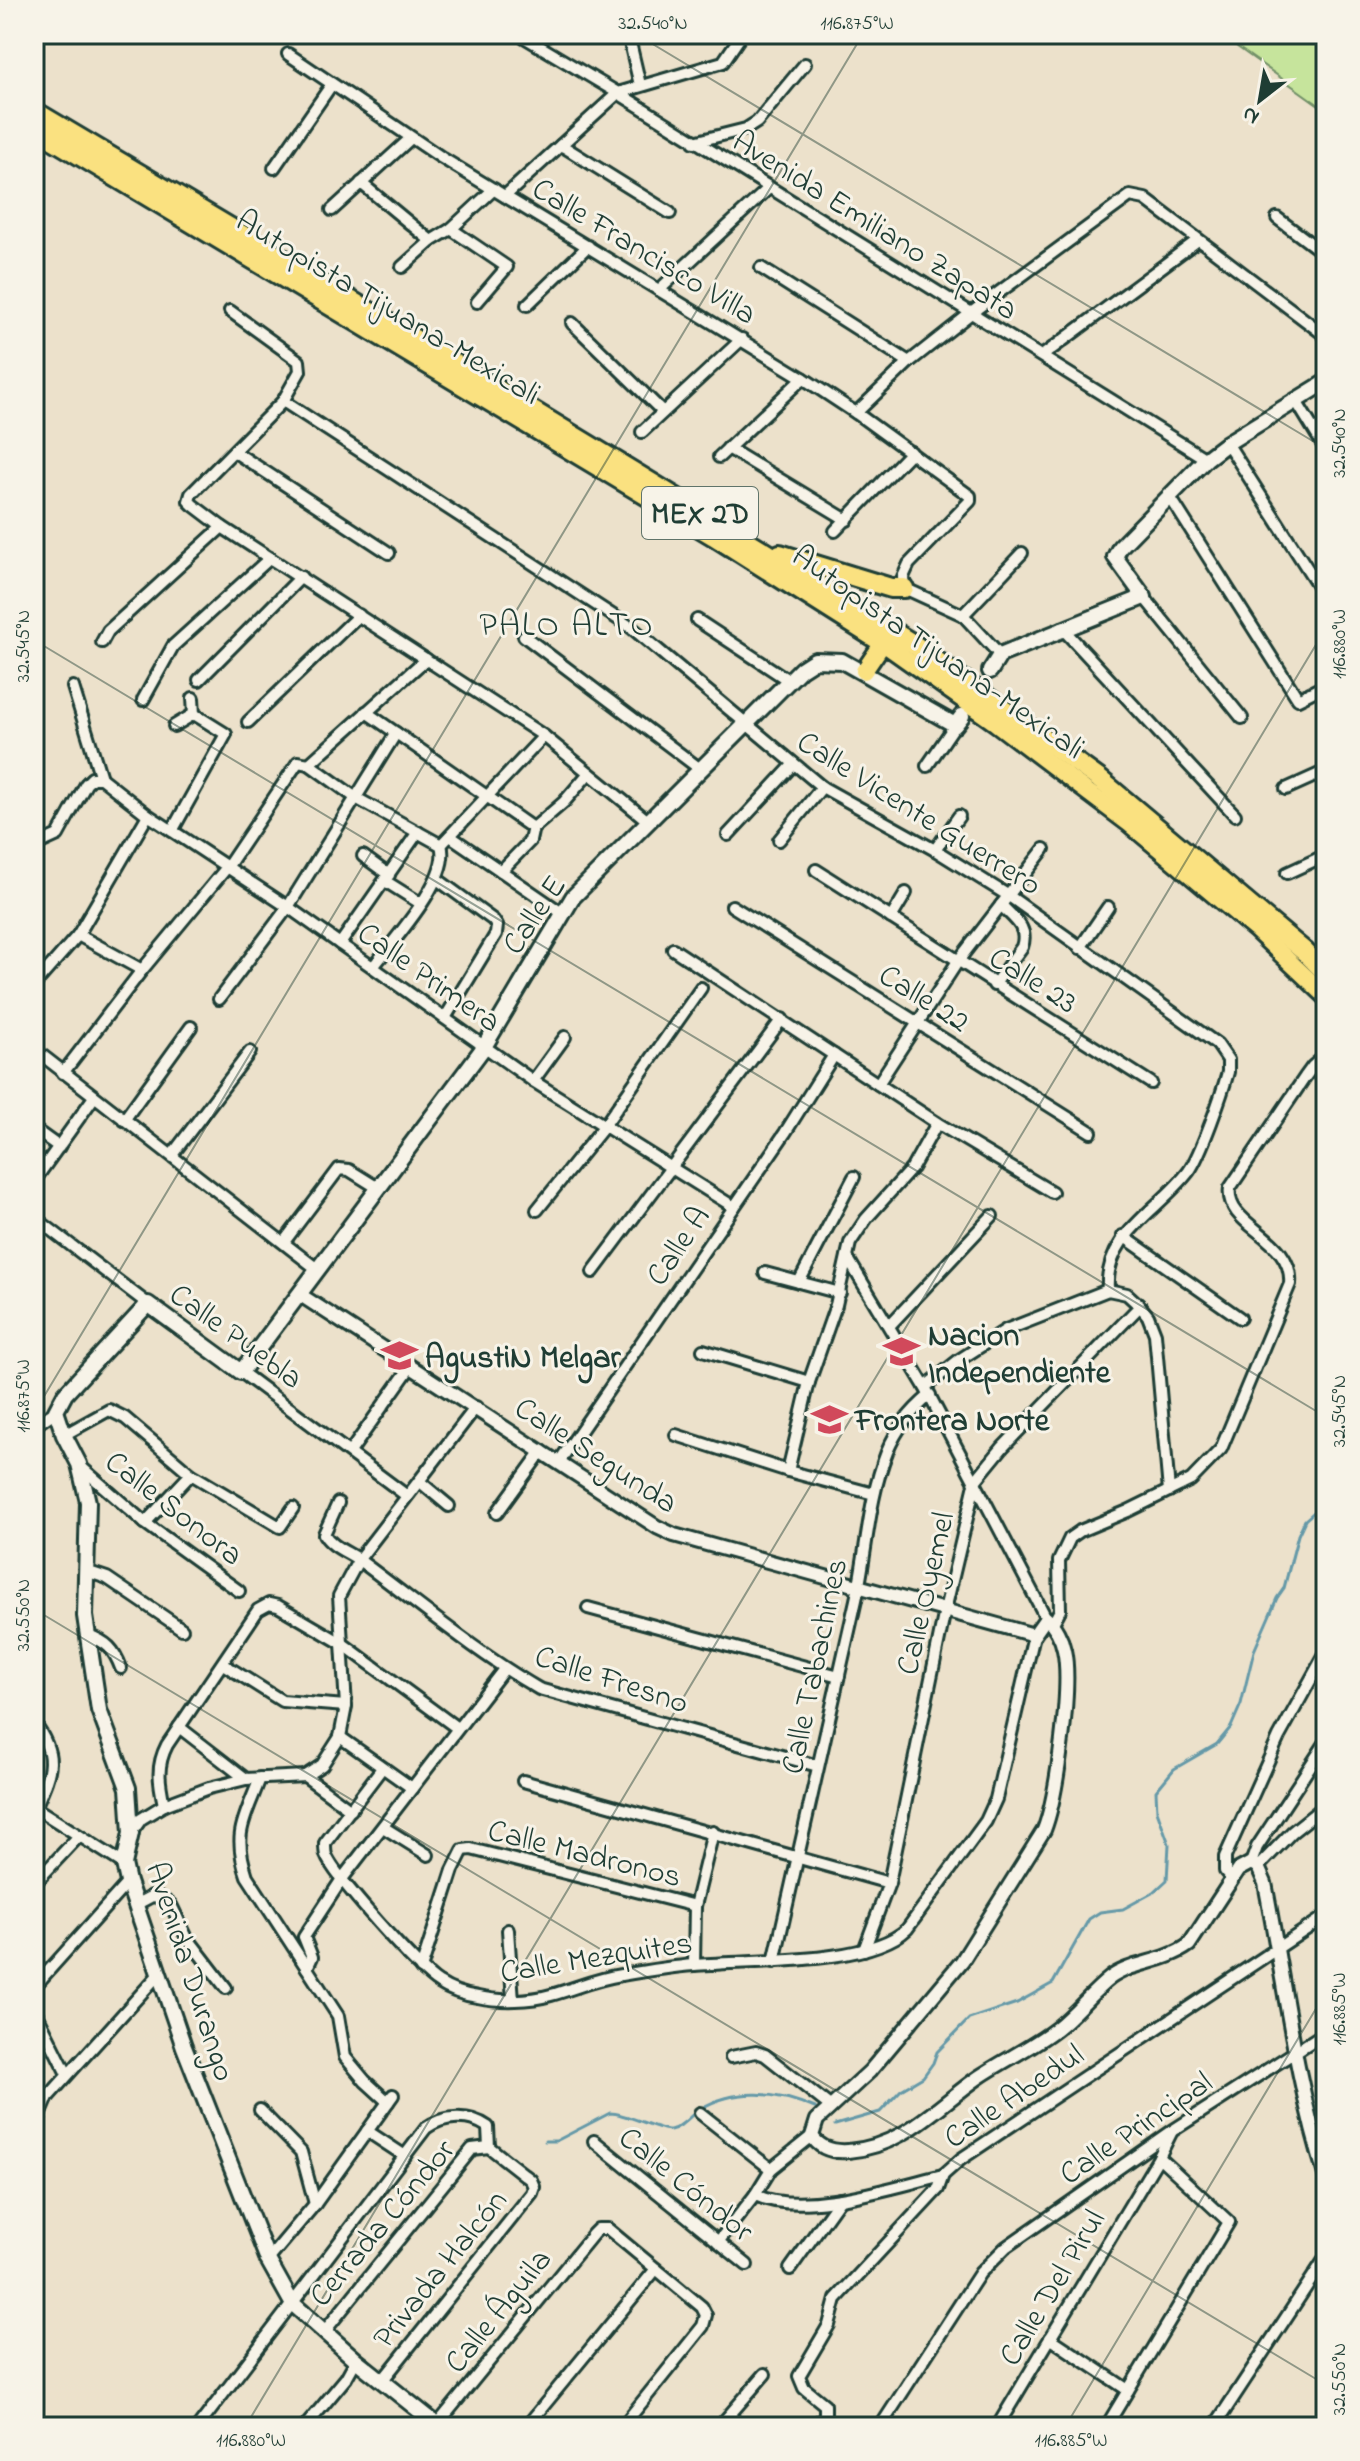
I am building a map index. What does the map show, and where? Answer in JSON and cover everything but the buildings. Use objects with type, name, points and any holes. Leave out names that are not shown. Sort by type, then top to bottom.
[{"type":"highway","name":"Autopista Tijuana-Mexicali","points":[[34,111],[916,646],[1099,779],[1294,942],[1325,989]]},
{"type":"highway","name":"Autopista Tijuana-Mexicali","points":[[34,128],[714,536],[883,643],[1130,824],[1325,989]]},
{"type":"highway","points":[[762,550],[891,588],[904,582]]},
{"type":"highway","points":[[864,671],[883,643]]},
{"type":"main road","points":[[990,671],[1000,655],[1144,597],[1115,557],[1116,552],[1206,459],[1326,382]]},
{"type":"main road","name":"Calle E","points":[[241,1372],[484,1047],[573,897],[788,680],[815,660],[842,661],[958,721]]},
{"type":"main road","points":[[56,1411],[65,1394],[148,1304]]},
{"type":"main road","name":"Calle Puebla","points":[[148,1304],[241,1372]]},
{"type":"main road","name":"Avenida Durango","points":[[56,1411],[79,1464],[88,1502],[85,1616],[99,1710],[128,1788],[131,1833],[124,1864],[184,2047],[268,2260],[292,2303],[356,2360],[439,2426]]},
{"type":"street","name":"Avenida Emiliano Zapata","points":[[519,34],[1206,459]]},
{"type":"street","points":[[535,44],[542,34]]},
{"type":"street","points":[[628,34],[640,85]]},
{"type":"street","points":[[505,196],[618,93],[723,62],[742,34]]},
{"type":"street","name":"Calle Francisco Villa","points":[[288,54],[411,138],[803,378],[911,452],[971,498],[909,564],[904,582]]},
{"type":"street","points":[[694,142],[746,129],[757,122],[805,64]]},
{"type":"street","points":[[274,168],[332,84]]},
{"type":"street","points":[[332,210],[411,138]]},
{"type":"street","points":[[561,145],[670,213]]},
{"type":"street","points":[[361,183],[431,241]]},
{"type":"street","points":[[659,290],[769,188]]},
{"type":"street","points":[[402,267],[431,241],[451,229],[494,189]]},
{"type":"street","points":[[856,413],[909,362],[971,313],[1124,199],[1136,196],[1145,199],[1326,336]]},
{"type":"street","points":[[1277,218],[1325,253]]},
{"type":"street","points":[[451,229],[507,267],[477,302]]},
{"type":"street","points":[[1042,356],[1198,240]]},
{"type":"street","points":[[527,305],[588,246]]},
{"type":"street","points":[[761,268],[909,362]]},
{"type":"street","points":[[230,311],[299,361],[300,371],[283,401],[191,494],[189,501],[222,527],[544,736],[648,821]]},
{"type":"street","points":[[572,323],[663,412]]},
{"type":"street","points":[[642,432],[742,339]]},
{"type":"street","points":[[719,457],[803,378]]},
{"type":"street","name":"Calle Vicente Guerrero","points":[[283,401],[632,628],[822,787],[935,850],[1009,896],[1217,1044],[1228,1060],[1224,1086],[1191,1168],[1123,1236],[1107,1275],[1108,1290]]},
{"type":"street","points":[[1296,401],[1326,450]]},
{"type":"street","points":[[1227,443],[1326,598]]},
{"type":"street","points":[[728,448],[847,520]]},
{"type":"street","points":[[235,452],[389,553]]},
{"type":"street","points":[[835,531],[911,452]]},
{"type":"street","points":[[1170,497],[1298,699],[1326,685]]},
{"type":"street","points":[[102,642],[108,631],[222,527]]},
{"type":"street","points":[[963,615],[1022,553]]},
{"type":"street","points":[[143,700],[173,646],[270,558]]},
{"type":"street","points":[[199,680],[301,577]]},
{"type":"street","points":[[904,582],[963,615],[1000,655]]},
{"type":"street","points":[[1144,597],[1242,718]]},
{"type":"street","points":[[248,722],[359,615]]},
{"type":"street","points":[[697,620],[788,680]]},
{"type":"street","points":[[1062,628],[1235,815]]},
{"type":"street","points":[[524,636],[700,769]]},
{"type":"street","points":[[63,1073],[142,970],[228,866],[304,763],[426,659]]},
{"type":"street","points":[[34,846],[58,835],[86,784],[92,778],[101,778],[73,687]]},
{"type":"street","points":[[193,698],[194,714]]},
{"type":"street","points":[[366,712],[533,827]]},
{"type":"street","points":[[174,726],[194,714]]},
{"type":"street","points":[[172,831],[226,734],[194,714]]},
{"type":"street","points":[[927,766],[958,721]]},
{"type":"street","points":[[219,999],[288,907],[396,733]]},
{"type":"street","points":[[441,845],[544,736]]},
{"type":"street","points":[[304,763],[356,798],[441,845],[444,854],[437,879],[373,967]]},
{"type":"street","points":[[728,835],[793,765]]},
{"type":"street","points":[[1286,789],[1326,771]]},
{"type":"street","points":[[501,871],[530,841],[533,827],[564,802],[589,773]]},
{"type":"street","name":"Calle Primera","points":[[101,778],[148,815],[288,907],[533,1081],[734,1207]]},
{"type":"street","points":[[779,840],[822,787]]},
{"type":"street","points":[[34,985],[78,935],[148,815]]},
{"type":"street","points":[[935,850],[959,816]]},
{"type":"street","points":[[340,944],[418,832]]},
{"type":"street","points":[[450,836],[562,913]]},
{"type":"street","points":[[878,1084],[958,961],[1044,849]]},
{"type":"street","points":[[1287,873],[1326,855]]},
{"type":"street","points":[[363,856],[420,903]]},
{"type":"street","name":"Calle 23","points":[[816,870],[1151,1083]]},
{"type":"street","points":[[437,879],[497,926],[496,934],[445,1018]]},
{"type":"street","points":[[891,918],[906,893]]},
{"type":"street","points":[[994,985],[1025,940],[1021,926],[1001,905]]},
{"type":"street","name":"Calle 22","points":[[732,906],[1091,1132]]},
{"type":"street","points":[[1080,948],[1108,907]]},
{"type":"street","points":[[78,935],[142,970]]},
{"type":"street","points":[[673,949],[937,1123],[1052,1192]]},
{"type":"street","points":[[537,1210],[604,1126],[701,988]]},
{"type":"street","points":[[593,1272],[782,1019]]},
{"type":"street","points":[[124,1120],[191,1027]]},
{"type":"street","points":[[533,1081],[565,1037]]},
{"type":"street","points":[[34,1049],[317,1269]]},
{"type":"street","points":[[172,1155],[250,1052]]},
{"type":"street","name":"Calle A","points":[[559,1462],[834,1055]]},
{"type":"street","points":[[1034,1635],[1060,1610],[1059,1561],[1070,1538],[1191,1480],[1221,1449],[1290,1284],[1288,1261],[1234,1210],[1228,1198],[1230,1188],[1305,1077],[1326,1055]]},
{"type":"street","points":[[34,1181],[94,1097]]},
{"type":"street","points":[[788,1471],[809,1382],[840,1293],[847,1257],[857,1231],[912,1168],[937,1123]]},
{"type":"street","points":[[34,1129],[59,1147]]},
{"type":"street","points":[[284,1242],[339,1169],[349,1170],[378,1188]]},
{"type":"street","points":[[799,1282],[854,1177]]},
{"type":"street","points":[[890,1325],[992,1216]]},
{"type":"street","name":"Calle Puebla","points":[[34,1217],[148,1304]]},
{"type":"street","points":[[1123,1236],[1240,1318]]},
{"type":"street","points":[[718,2242],[771,2169],[812,2136],[817,2120],[870,2071],[962,1961],[1044,1830],[1051,1811],[1066,1692],[1064,1650],[927,1391],[847,1257]]},
{"type":"street","points":[[765,1273],[840,1293]]},
{"type":"street","points":[[1108,1290],[1127,1294],[1140,1306],[1155,1334],[1169,1491]]},
{"type":"street","name":"Calle Tabachines","points":[[774,1962],[859,1584],[874,1494],[900,1425],[927,1391],[959,1360],[1006,1330],[1108,1290]]},
{"type":"street","name":"Calle Segunda","points":[[299,1294],[657,1527],[674,1535],[1034,1635]]},
{"type":"street","name":"Calle Oyemel","points":[[864,1950],[889,1883],[945,1610],[976,1480],[1003,1447],[1140,1306]]},
{"type":"street","points":[[703,1350],[809,1382]]},
{"type":"street","points":[[350,1452],[411,1366]]},
{"type":"street","name":"Calle Puebla","points":[[241,1372],[407,1496]]},
{"type":"street","points":[[131,1833],[141,1819],[164,1805],[209,1788],[246,1779],[305,1776],[322,1765],[340,1737],[346,1706],[339,1596],[359,1559],[476,1407]]},
{"type":"street","points":[[64,1435],[109,1410],[125,1418],[191,1474],[280,1527],[293,1508]]},
{"type":"street","points":[[34,1426],[56,1411]]},
{"type":"street","points":[[676,1435],[788,1471],[874,1494]]},
{"type":"street","points":[[497,1513],[542,1451]]},
{"type":"street","name":"Calle Sonora","points":[[79,1464],[145,1523],[239,1591]]},
{"type":"street","points":[[145,1523],[191,1474]]},
{"type":"street","points":[[419,1481],[449,1506]]},
{"type":"street","points":[[34,1497],[34,1515]]},
{"type":"street","name":"Calle Fresno","points":[[338,1503],[324,1534],[329,1542],[359,1559],[504,1669],[539,1689],[818,1766]]},
{"type":"street","points":[[86,1571],[107,1578],[182,1629]]},
{"type":"street","points":[[164,1805],[158,1776],[160,1759],[258,1610],[269,1604],[278,1606],[343,1644],[457,1728]]},
{"type":"street","points":[[588,1608],[839,1676]]},
{"type":"street","points":[[88,1635],[105,1641],[115,1651],[121,1668]]},
{"type":"street","name":"Calle Mezquites","points":[[351,1810],[325,1843],[325,1854],[342,1879],[421,1969],[437,1983],[459,1993],[513,2000],[549,1996],[586,1982],[619,1975],[694,1965],[774,1962],[864,1950],[897,1938],[907,1929],[986,1821],[996,1799],[1034,1635]]},
{"type":"street","points":[[1231,1878],[1225,1871],[1225,1857],[1279,1737],[1326,1652]]},
{"type":"street","points":[[223,1664],[282,1701],[346,1706]]},
{"type":"street","points":[[307,1968],[312,1957],[304,1937],[342,1879],[504,1669]]},
{"type":"street","points":[[34,1723],[51,1753],[50,1766],[34,1808],[124,1864]]},
{"type":"street","points":[[179,1727],[246,1779]]},
{"type":"street","points":[[340,1737],[412,1788]]},
{"type":"street","points":[[1326,1742],[1257,1847],[1254,1865],[1265,1883],[1296,2051],[1321,2146],[1326,2178]]},
{"type":"street","points":[[305,1776],[351,1810],[382,1768]]},
{"type":"street","points":[[260,1778],[239,1834],[239,1853],[247,1876],[338,2016],[345,2057],[391,2099],[315,2204],[268,2260]]},
{"type":"street","points":[[523,1781],[889,1883]]},
{"type":"street","points":[[812,2136],[816,2144],[842,2152],[870,2150],[907,2132],[980,2077],[1056,2028],[1120,1972],[1153,1963],[1189,1945],[1231,1878],[1244,1865],[1254,1865],[1326,1805]]},
{"type":"street","points":[[383,1827],[428,1855]]},
{"type":"street","points":[[694,1965],[695,1906],[713,1832]]},
{"type":"street","points":[[34,1884],[79,1836]]},
{"type":"street","name":"Calle Madronos","points":[[421,1969],[453,1870],[463,1850],[471,1849],[695,1906]]},
{"type":"street","points":[[34,1987],[128,1882]]},
{"type":"street","points":[[135,1905],[152,1896],[166,1900],[186,1936],[226,1988]]},
{"type":"street","name":"Calle Abedul","points":[[815,2427],[825,2415],[825,2405],[804,2388],[799,2376],[829,2325],[836,2299],[938,2189],[943,2175],[961,2159],[1326,1916]]},
{"type":"street","points":[[508,1930],[513,2000]]},
{"type":"street","points":[[34,2130],[48,2097],[159,1974]]},
{"type":"street","points":[[34,2008],[67,2074]]},
{"type":"street","name":"Calle Principal","points":[[884,2421],[980,2273],[1006,2247],[1172,2131],[1326,2032]]},
{"type":"street","points":[[731,2057],[756,2052],[765,2055],[831,2107]]},
{"type":"street","points":[[260,2110],[301,2152],[315,2204]]},
{"type":"street","points":[[700,2113],[771,2169]]},
{"type":"street","points":[[198,2427],[426,2128],[435,2121],[454,2117],[480,2122],[488,2127],[484,2146]]},
{"type":"street","points":[[367,2131],[405,2156]]},
{"type":"street","name":"Calle Del Pirul","points":[[997,2427],[1172,2131]]},
{"type":"street","name":"Calle Cóndor","points":[[594,2141],[747,2265]]},
{"type":"street","name":"Privada Halcón","points":[[382,2381],[532,2193],[534,2187],[531,2180],[484,2146]]},
{"type":"street","name":"Cerrada Cóndor","points":[[324,2332],[472,2149],[484,2146]]},
{"type":"street","points":[[1106,2427],[1229,2222],[1159,2157]]},
{"type":"street","points":[[755,2195],[769,2202],[840,2199],[943,2175]]},
{"type":"street","points":[[790,2269],[840,2199]]},
{"type":"street","name":"Calle Águila","points":[[439,2426],[598,2229],[608,2229],[656,2269]]},
{"type":"street","points":[[1214,2427],[1326,2257]]},
{"type":"street","points":[[526,2427],[656,2269],[702,2307],[706,2315],[703,2326],[622,2427]]},
{"type":"street","points":[[1050,2338],[1128,2390]]},
{"type":"street","points":[[305,2427],[346,2378],[356,2360]]},
{"type":"street","points":[[719,2427],[765,2374]]},
{"type":"green space","points":[[1219,34],[1326,34],[1326,110]]},
{"type":"waterway","points":[[835,2125],[880,2112],[901,2090],[923,2077],[937,2052],[969,2019],[1017,2003],[1053,1983],[1089,1919],[1100,1912],[1123,1909],[1154,1892],[1167,1880],[1169,1844],[1157,1811],[1156,1791],[1174,1769],[1217,1744],[1231,1727],[1241,1704],[1254,1651],[1284,1588],[1298,1535],[1305,1520],[1314,1512],[1326,1508]]},
{"type":"waterway","points":[[545,2141],[556,2141],[610,2113],[670,2130],[714,2102],[742,2095],[772,2095],[815,2108]]},
{"type":"place","name":"Nacion Independiente","points":[[902,1352]]},
{"type":"place","name":"AgustiN Melgar","points":[[399,1356]]},
{"type":"place","name":"Frontera Norte","points":[[829,1419]]},
{"type":"district","name":"PALO ALTO","points":[[567,623]]}]
